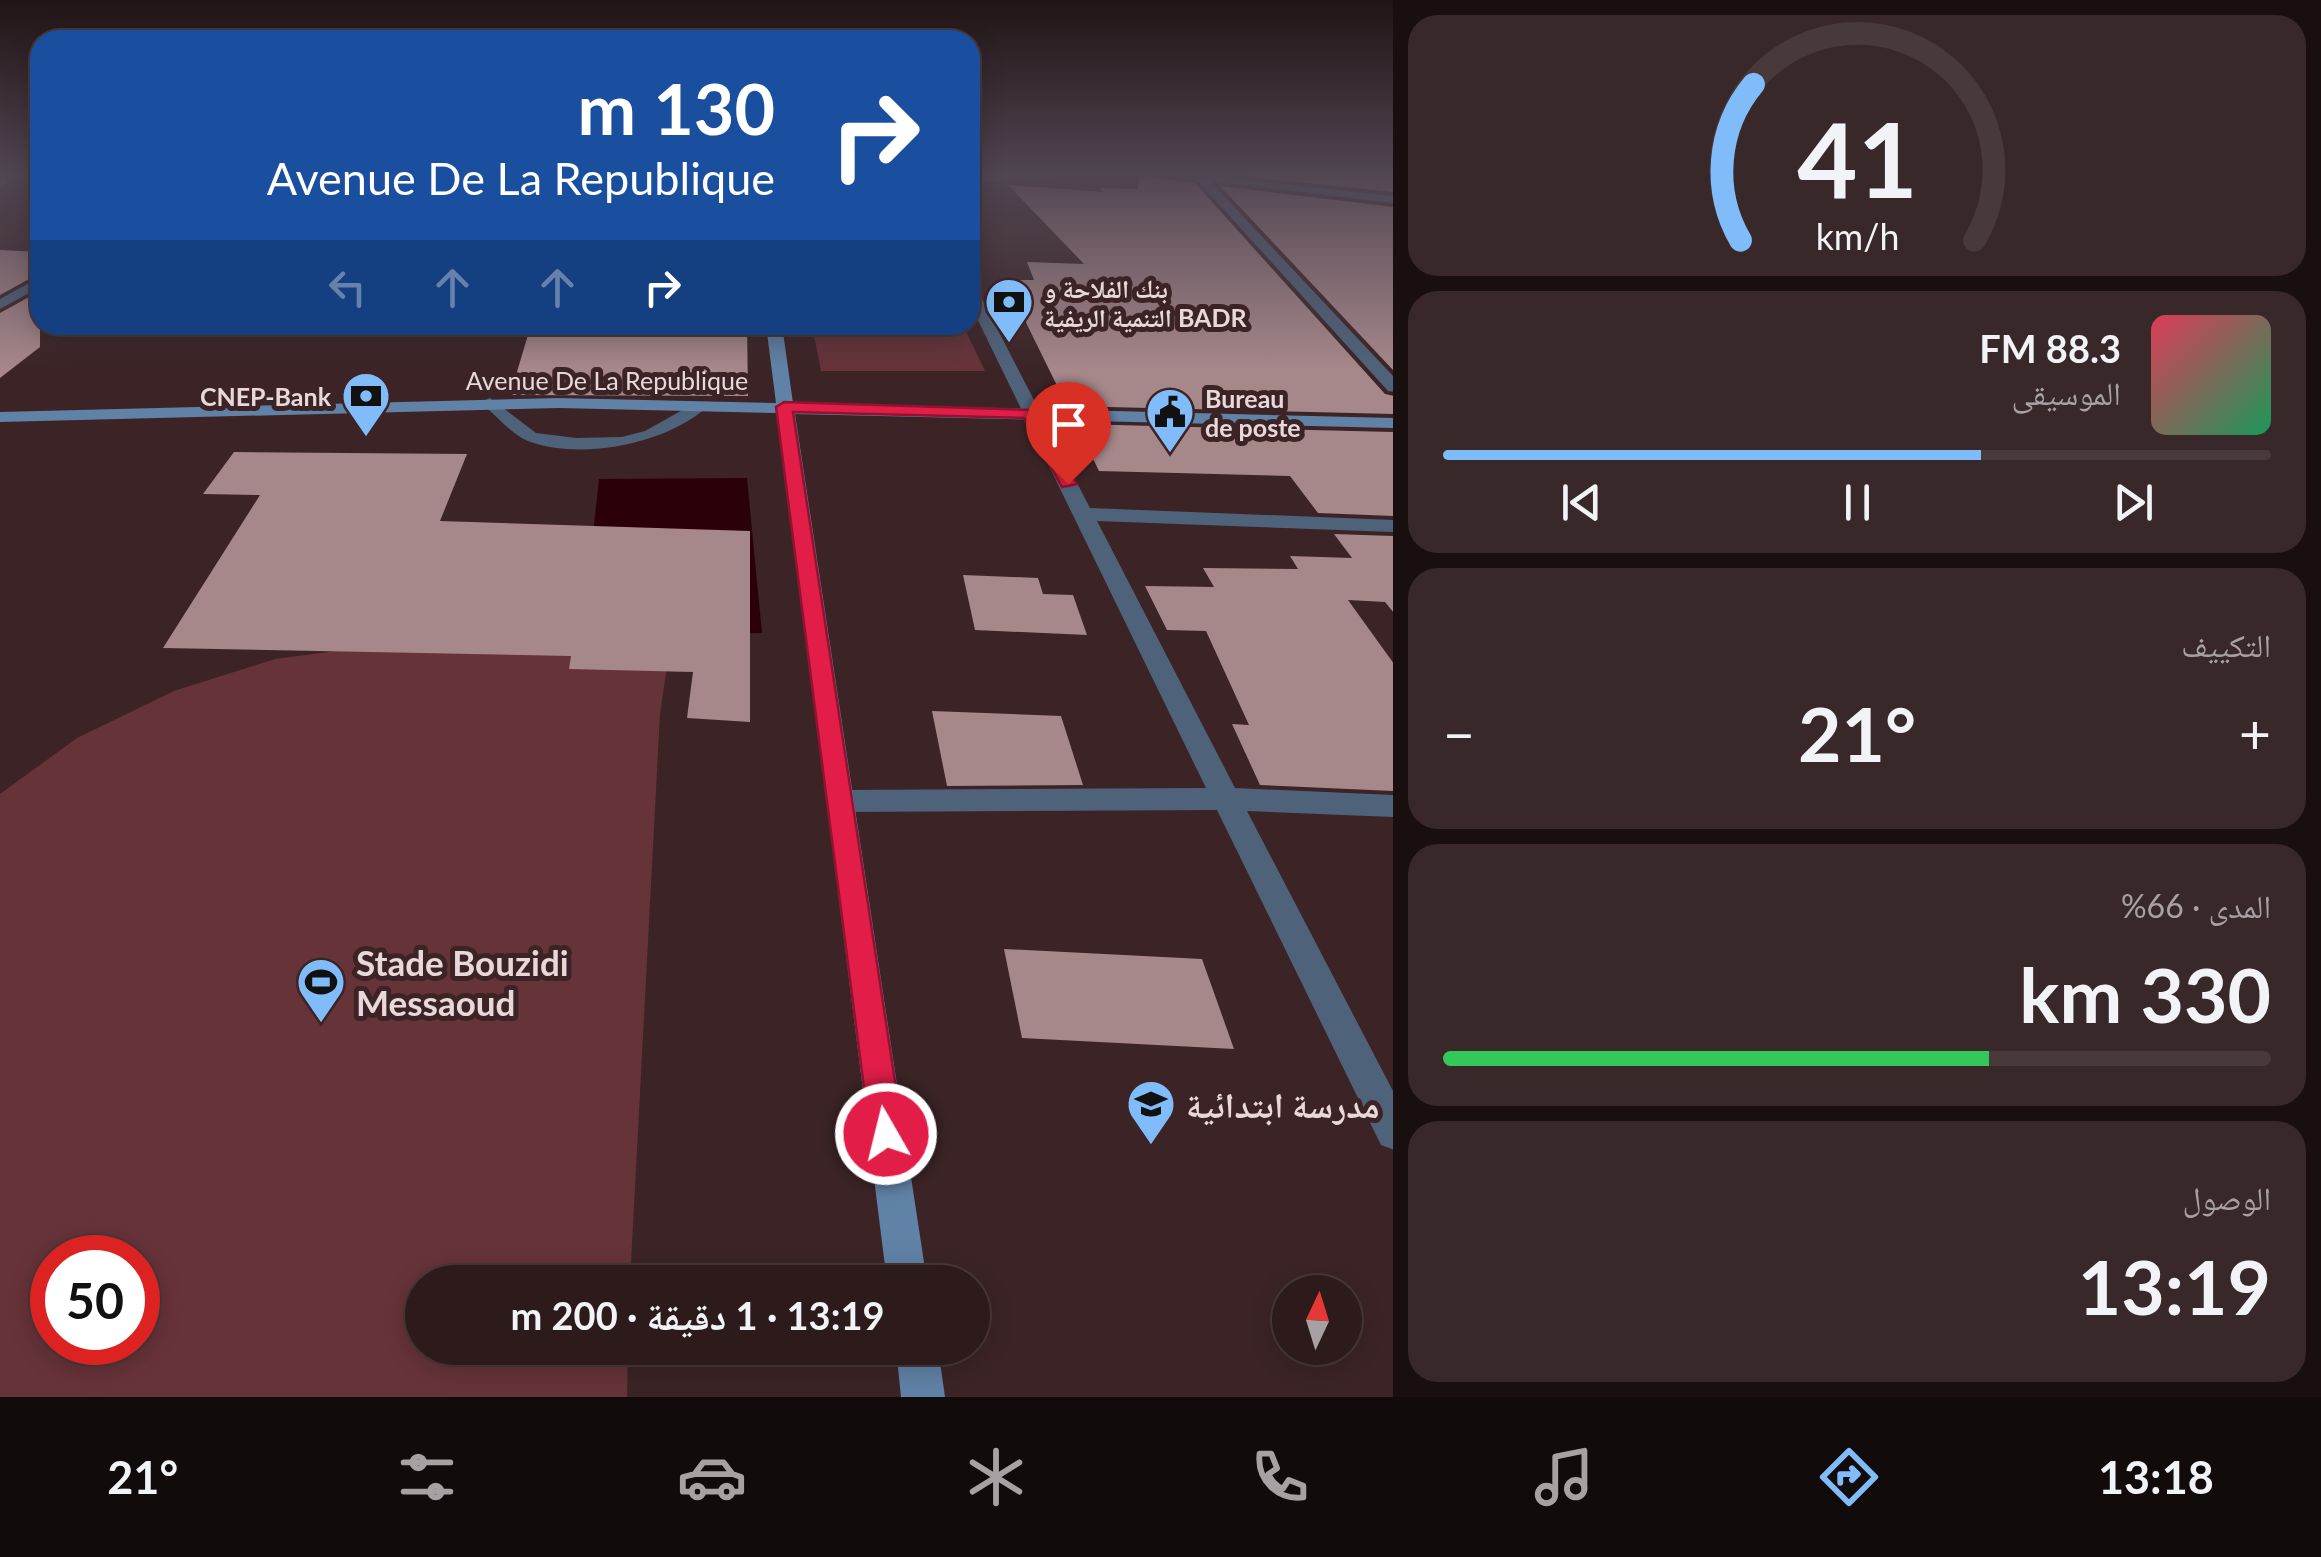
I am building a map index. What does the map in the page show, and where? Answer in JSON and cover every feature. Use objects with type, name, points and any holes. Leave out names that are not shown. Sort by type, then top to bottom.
[{"type":"main road","points":[[775,335],[905,1265]]},
{"type":"main road","name":"Avenue De La Republique","points":[[1,418],[490,403],[1393,422]]},
{"type":"main road","points":[[919,1365],[924,1397]]},
{"type":"street","points":[[1263,238],[1393,387]]},
{"type":"street","points":[[3,301],[30,286]]},
{"type":"street","points":[[980,310],[1029,414],[1084,514],[1393,1130]]},
{"type":"street","points":[[1084,514],[1393,526]]},
{"type":"street","points":[[840,802],[1224,798],[1393,806]]},
{"type":"lane","points":[[490,403],[531,437],[576,443],[624,442],[650,434],[700,406]]},
{"type":"shaded area","points":[[814,335],[968,335],[985,371],[821,371]]},
{"type":"shaded area","points":[[747,478],[762,633],[582,635],[599,479]]},
{"type":"shaded area","name":"Stade Bouzidi Messaoud","points":[[366,647],[668,659],[660,714],[631,1265],[405,1265],[405,1365],[628,1365],[627,1397],[0,1397],[0,794],[77,738],[174,691],[275,659]]},
{"type":"building","points":[[1059,238],[1245,238],[1385,394],[1393,396],[1393,414],[1067,406],[1005,280],[1034,280],[1027,262],[1084,264]]},
{"type":"building","points":[[1269,238],[1393,238],[1393,370]]},
{"type":"building","points":[[0,250],[30,252],[30,278],[0,295]]},
{"type":"building","points":[[30,296],[30,335],[40,335],[40,347],[0,378],[0,313]]},
{"type":"building","points":[[528,335],[747,335],[748,396],[510,395]]},
{"type":"building","points":[[1076,424],[1393,432],[1393,516],[1318,513],[1290,476],[1099,471]]},
{"type":"building","points":[[234,452],[467,454],[440,521],[750,531],[750,722],[687,718],[693,672],[569,669],[571,656],[163,648],[260,495],[203,494]]},
{"type":"building","points":[[1334,534],[1393,536],[1393,612],[1385,602],[1348,600],[1393,663],[1393,791],[1260,785],[1232,724],[1249,725],[1206,631],[1167,630],[1145,586],[1214,587],[1203,568],[1298,569],[1290,556],[1352,558]]},
{"type":"building","points":[[963,575],[1038,578],[1043,594],[1073,595],[1087,635],[975,630]]},
{"type":"building","points":[[932,711],[1061,716],[1083,785],[947,786]]},
{"type":"building","points":[[1004,949],[1202,959],[1234,1049],[1022,1038]]},
{"type":"place","name":"بنك الفلاحة و التنمية الريفية BADR","points":[[1009,344]]},
{"type":"place","name":"CNEP-Bank","points":[[366,438]]},
{"type":"place","name":"Bureau de poste","points":[[1170,454]]},
{"type":"place","name":"Stade Bouzidi Messaoud","points":[[321,1024]]},
{"type":"place","name":"مدرسة ابتدائية","points":[[1151,1146]]},
{"type":"route","points":[[886,1134],[784,407],[1029,414],[1068,484]]}]
